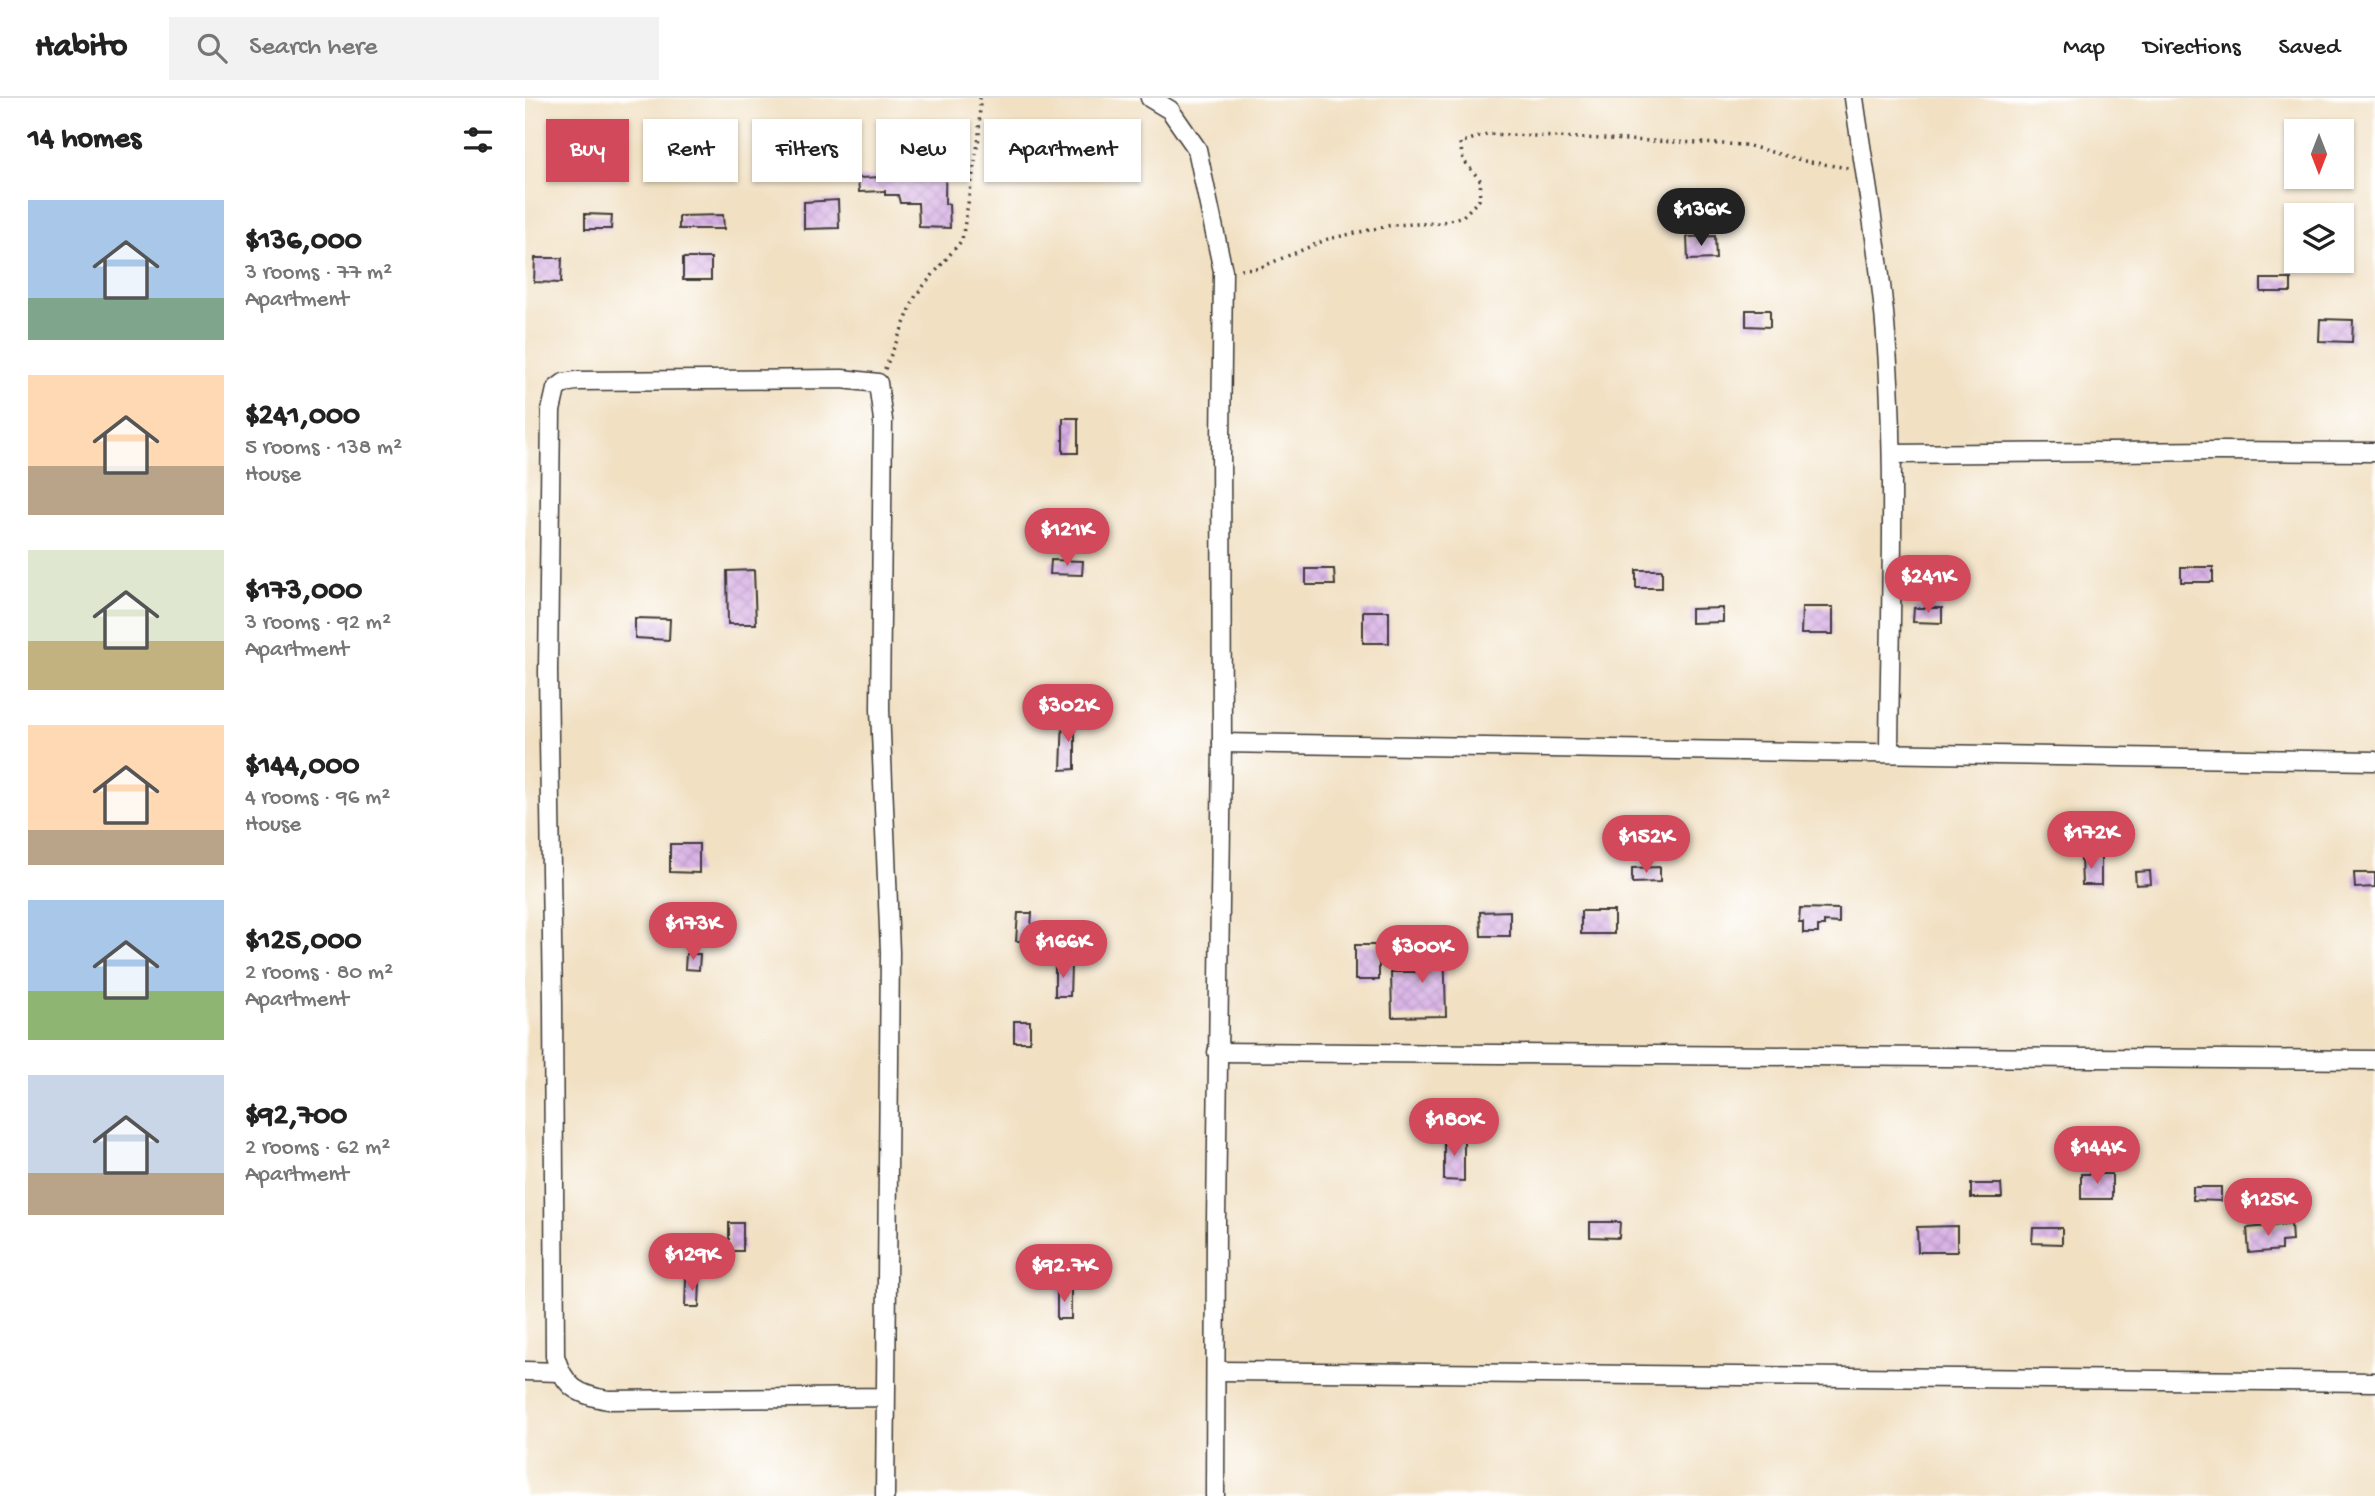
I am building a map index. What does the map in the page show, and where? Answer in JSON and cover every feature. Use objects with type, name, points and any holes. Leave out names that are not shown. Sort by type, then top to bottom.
[{"type":"street","points":[[1150,98],[1170,110],[1198,149],[1223,271],[1223,743],[1217,1052],[1215,1496]]},
{"type":"street","points":[[1854,98],[1887,337],[1892,454],[1889,752]]},
{"type":"street","points":[[885,1397],[608,1400],[586,1396],[568,1384],[559,1371],[555,1356],[554,1017],[548,671],[551,411],[556,389],[564,383],[842,379],[879,383],[883,420],[880,709],[890,952],[885,1496]]},
{"type":"street","points":[[1892,454],[2375,452]]},
{"type":"street","points":[[1223,743],[2375,761]]},
{"type":"street","points":[[1217,1052],[2375,1060]]},
{"type":"street","points":[[525,1371],[559,1371]]},
{"type":"street","points":[[1217,1371],[2375,1382]]},
{"type":"path","points":[[879,383],[916,295],[962,240],[979,137],[980,98]]},
{"type":"path","points":[[1223,271],[1259,268],[1328,239],[1392,225],[1440,223],[1463,216],[1479,200],[1482,181],[1463,160],[1460,143],[1487,134],[1746,145],[1804,161],[1864,170]]},
{"type":"building","points":[[876,177],[876,182],[945,182],[945,204],[949,204],[950,228],[919,227],[918,203],[900,203],[898,195],[885,195],[885,191],[859,192],[858,182],[862,182],[862,178]]},
{"type":"building","points":[[838,200],[839,228],[804,229],[804,202]]},
{"type":"building","points":[[585,214],[612,215],[611,229],[585,229]]},
{"type":"building","points":[[723,215],[724,229],[679,229],[679,216]]},
{"type":"building","points":[[1715,236],[1716,259],[1688,260],[1687,237]]},
{"type":"building","points":[[535,258],[562,258],[561,283],[534,282]]},
{"type":"building","points":[[683,258],[711,258],[711,280],[683,280]]},
{"type":"building","points":[[2261,279],[2291,279],[2291,292],[2261,292]]},
{"type":"building","points":[[1746,310],[1770,310],[1770,327],[1746,326]]},
{"type":"building","points":[[2320,319],[2353,320],[2352,342],[2319,341]]},
{"type":"building","points":[[1063,418],[1078,418],[1078,453],[1063,453]]},
{"type":"building","points":[[1051,560],[1083,561],[1082,575],[1050,574]]},
{"type":"building","points":[[2181,567],[2213,567],[2213,582],[2181,582]]},
{"type":"building","points":[[1306,569],[1334,569],[1335,585],[1306,585]]},
{"type":"building","points":[[754,570],[756,624],[728,624],[727,571]]},
{"type":"building","points":[[1636,570],[1662,570],[1662,588],[1636,588]]},
{"type":"building","points":[[1802,607],[1833,607],[1833,634],[1801,634]]},
{"type":"building","points":[[1723,608],[1723,622],[1691,623],[1691,609]]},
{"type":"building","points":[[1914,608],[1942,608],[1942,623],[1913,622]]},
{"type":"building","points":[[1363,611],[1389,611],[1389,643],[1363,643]]},
{"type":"building","points":[[635,618],[670,619],[669,640],[635,638]]},
{"type":"building","points":[[1063,717],[1075,717],[1075,769],[1061,770]]},
{"type":"building","points":[[670,844],[699,844],[699,873],[670,872]]},
{"type":"building","points":[[2101,857],[2101,885],[2082,885],[2081,858]]},
{"type":"building","points":[[1660,867],[1660,882],[1632,883],[1632,868]]},
{"type":"building","points":[[2150,871],[2151,884],[2136,885],[2135,872]]},
{"type":"building","points":[[2354,873],[2375,873],[2375,887],[2355,888]]},
{"type":"building","points":[[1800,908],[1839,909],[1839,923],[1824,922],[1824,926],[1818,926],[1818,933],[1803,933],[1803,922],[1799,922]]},
{"type":"building","points":[[1510,911],[1510,936],[1481,936],[1480,912]]},
{"type":"building","points":[[1581,911],[1614,911],[1614,934],[1581,934]]},
{"type":"building","points":[[1018,913],[1032,913],[1030,941],[1016,941]]},
{"type":"building","points":[[1423,941],[1444,941],[1446,1016],[1392,1017],[1391,972],[1417,972],[1416,945],[1423,945]]},
{"type":"building","points":[[1355,945],[1379,945],[1379,980],[1355,980]]},
{"type":"building","points":[[686,954],[700,954],[699,970],[685,969]]},
{"type":"building","points":[[1055,964],[1071,965],[1070,996],[1055,996]]},
{"type":"building","points":[[1014,1021],[1030,1021],[1030,1042],[1014,1042]]},
{"type":"building","points":[[1444,1134],[1464,1135],[1464,1181],[1444,1180]]},
{"type":"building","points":[[2081,1174],[2112,1174],[2112,1199],[2081,1199]]},
{"type":"building","points":[[1971,1184],[2001,1184],[2002,1198],[1971,1198]]},
{"type":"building","points":[[2193,1187],[2221,1187],[2221,1201],[2193,1200]]},
{"type":"building","points":[[1590,1222],[1620,1222],[1619,1238],[1590,1237]]},
{"type":"building","points":[[729,1223],[743,1223],[743,1251],[729,1251]]},
{"type":"building","points":[[2291,1224],[2292,1241],[2281,1242],[2281,1250],[2249,1253],[2247,1228]]},
{"type":"building","points":[[1957,1226],[1957,1252],[1918,1252],[1917,1227]]},
{"type":"building","points":[[2033,1228],[2062,1228],[2062,1244],[2032,1243]]},
{"type":"building","points":[[686,1279],[700,1280],[699,1307],[685,1307]]},
{"type":"building","points":[[1057,1289],[1071,1289],[1071,1319],[1057,1319]]}]
